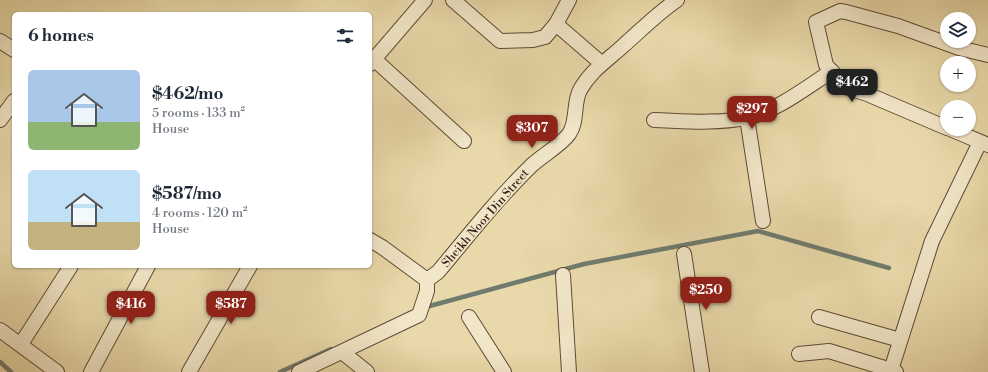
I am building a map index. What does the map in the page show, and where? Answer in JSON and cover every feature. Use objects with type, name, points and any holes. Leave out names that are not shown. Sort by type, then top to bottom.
[{"type":"street","points":[[425,0],[372,61],[464,141]]},
{"type":"street","points":[[453,0],[500,41],[532,40],[545,37],[556,24],[569,0]]},
{"type":"street","name":"Sheikh Noor Din Street","points":[[427,285],[499,201],[533,165],[570,134],[575,118],[575,104],[579,91],[591,73],[677,0]]},
{"type":"street","points":[[940,125],[867,94],[845,87],[826,65],[816,22],[840,11],[843,6],[959,48],[988,55]]},
{"type":"street","points":[[556,24],[601,63]]},
{"type":"street","points":[[0,41],[12,49]]},
{"type":"street","points":[[654,120],[716,122],[747,118],[794,96],[832,71]]},
{"type":"street","points":[[0,120],[12,103]]},
{"type":"street","points":[[747,118],[763,221]]},
{"type":"street","points":[[799,354],[830,351],[893,371],[900,340],[928,252],[984,143],[967,136]]},
{"type":"street","points":[[299,372],[314,368],[342,352],[419,315],[427,285],[382,247],[372,241]]},
{"type":"street","points":[[684,254],[702,372]]},
{"type":"street","points":[[21,344],[69,268]]},
{"type":"street","points":[[91,372],[147,268]]},
{"type":"street","points":[[189,372],[249,268]]},
{"type":"street","points":[[563,275],[569,372]]},
{"type":"street","points":[[469,317],[504,372]]},
{"type":"street","points":[[819,317],[900,340]]},
{"type":"street","points":[[0,330],[57,372]]},
{"type":"street","points":[[342,352],[367,372]]},
{"type":"waterway","points":[[426,307],[584,264],[758,231],[889,268]]},
{"type":"waterway","points":[[280,372],[331,349]]},
{"type":"waterway","points":[[0,362],[11,372]]}]
